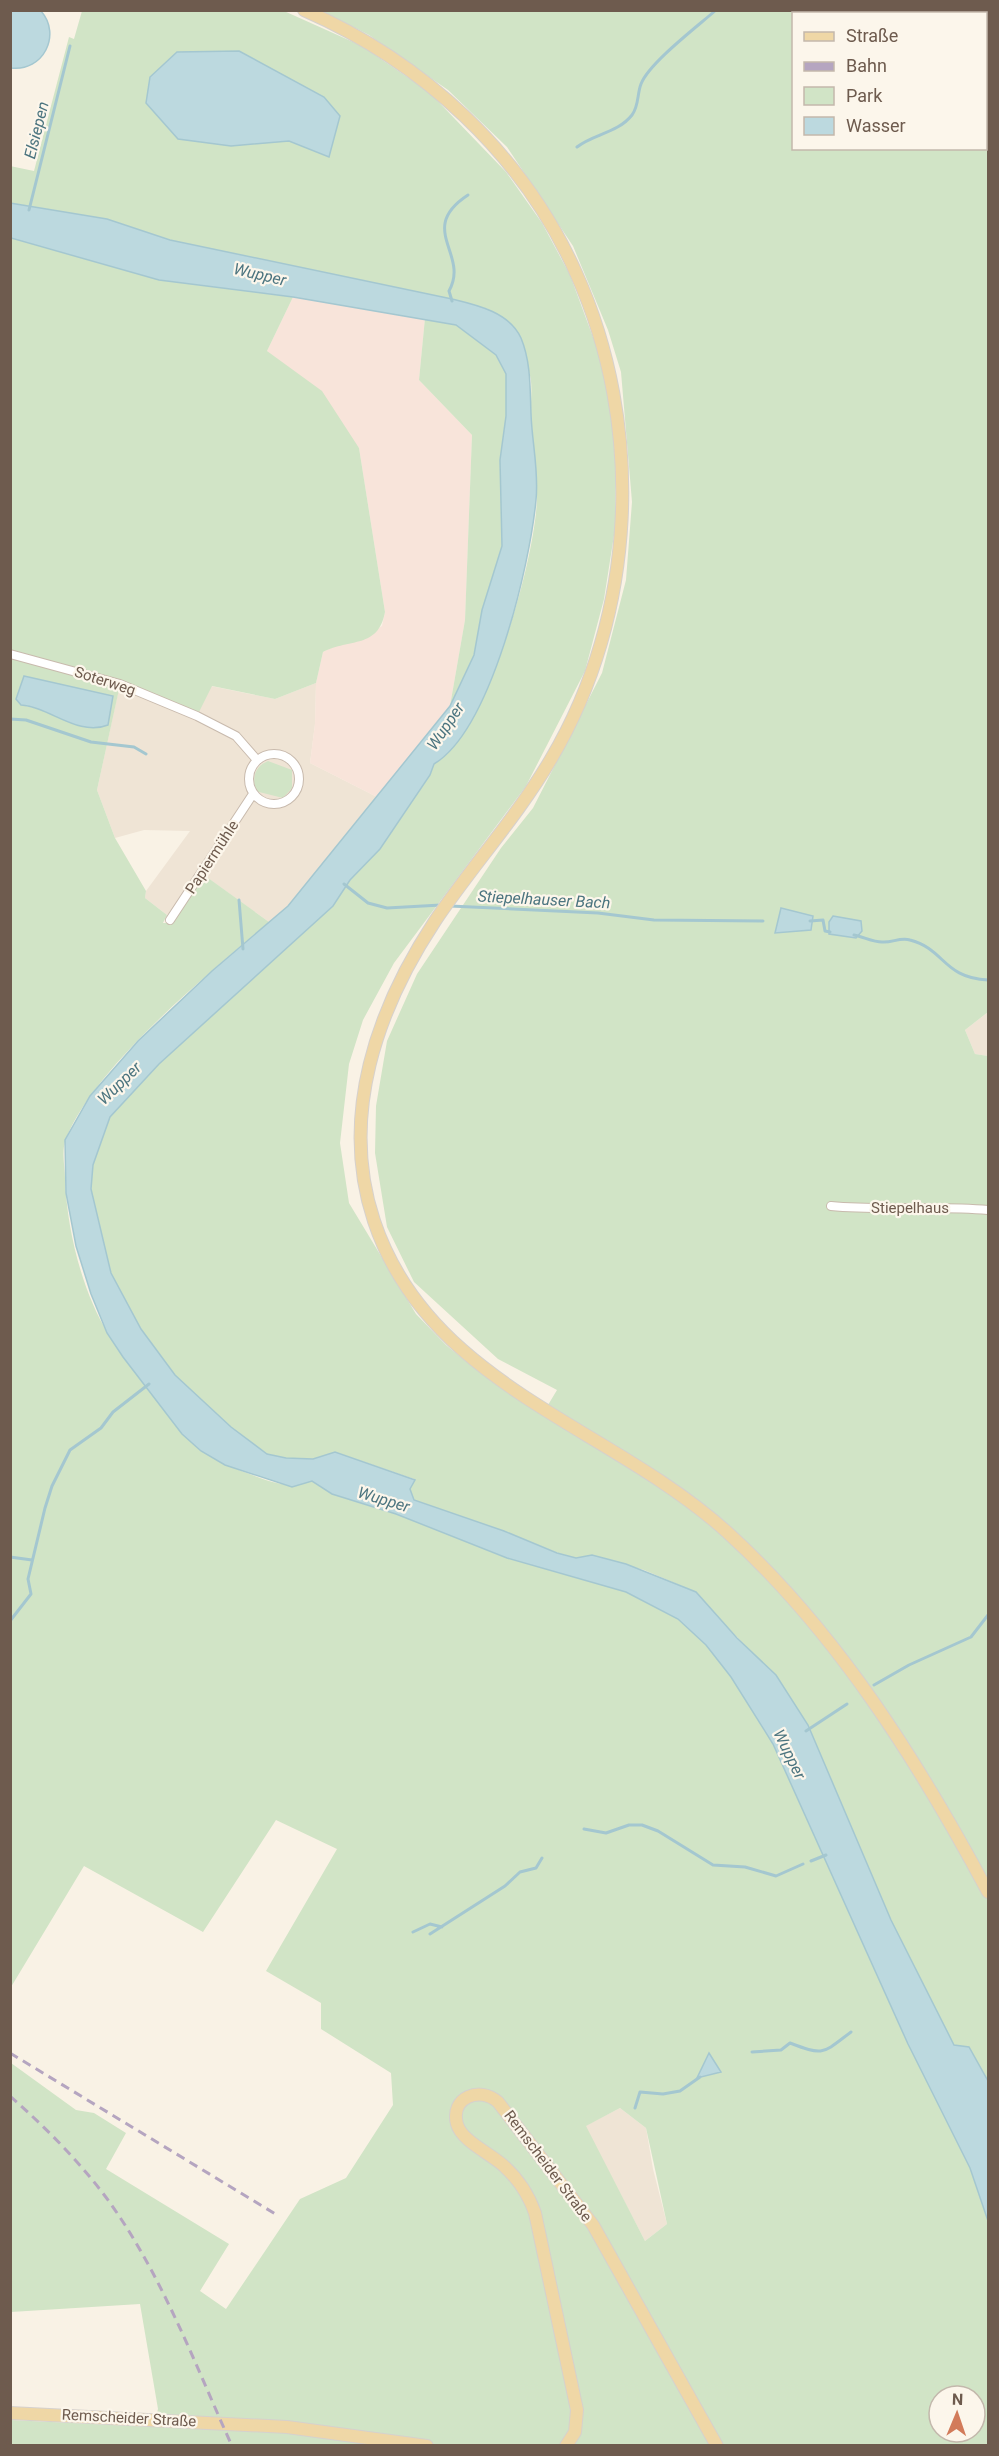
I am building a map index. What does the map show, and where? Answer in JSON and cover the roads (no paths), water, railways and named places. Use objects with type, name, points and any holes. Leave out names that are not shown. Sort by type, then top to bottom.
[{"type":"main road","points":[[304,10],[372,45],[412,71],[466,117],[507,161],[539,206],[571,261],[596,322],[611,376],[621,440],[622,514],[612,592],[603,634],[581,700],[553,756],[438,916],[408,965],[385,1012],[375,1042],[367,1070],[361,1120],[361,1157],[369,1204],[383,1245],[399,1278],[429,1320],[474,1362],[529,1400],[637,1464],[678,1492],[722,1528],[758,1562],[820,1633],[896,1736],[988,1892]]},
{"type":"main road","name":"Remscheider Straße","points":[[566,2445],[575,2432],[577,2410],[536,2213],[514,2176],[459,2129],[456,2117],[458,2108],[464,2099],[475,2093],[488,2095],[498,2102],[583,2210],[717,2445]]},
{"type":"main road","name":"Remscheider Straße","points":[[10,2413],[287,2427],[427,2445]]},
{"type":"street","name":"Soterweg","points":[[10,654],[105,679],[197,716],[236,736],[257,760]]},
{"type":"street","points":[[272,754],[288,759],[294,764],[299,780],[293,795],[281,803],[266,803],[253,794],[249,777],[257,760],[272,754]]},
{"type":"street","name":"Papiermühle","points":[[170,920],[253,794]]},
{"type":"street","name":"Stiepelhaus","points":[[831,1206],[858,1209],[928,1206],[988,1210]]},
{"type":"water","points":[[11,10],[41,11],[50,31],[46,50],[40,58],[22,68],[11,68]]},
{"type":"water","points":[[239,51],[324,97],[340,116],[329,157],[289,141],[231,146],[178,139],[146,103],[150,77],[177,52]]},
{"type":"water","name":"Wupper","points":[[10,203],[107,219],[170,240],[472,304],[491,311],[509,322],[521,338],[527,356],[529,376],[537,478],[536,500],[526,563],[504,643],[490,682],[474,717],[455,745],[434,764],[430,775],[380,849],[350,880],[333,906],[159,1064],[110,1117],[93,1165],[91,1189],[111,1273],[141,1329],[175,1375],[231,1427],[267,1454],[286,1458],[313,1459],[335,1452],[415,1480],[410,1489],[414,1500],[504,1531],[557,1553],[576,1558],[592,1555],[626,1564],[696,1592],[737,1638],[776,1675],[808,1725],[891,1920],[954,2045],[969,2047],[988,2081],[988,2221],[970,2168],[908,2044],[773,1744],[731,1677],[706,1645],[678,1619],[626,1592],[507,1558],[396,1514],[332,1494],[312,1481],[292,1487],[225,1465],[201,1451],[182,1434],[107,1333],[91,1294],[76,1246],[66,1193],[65,1140],[90,1096],[138,1041],[212,971],[288,906],[450,706],[474,655],[482,610],[502,546],[500,460],[506,416],[506,374],[496,355],[456,325],[293,297],[159,280],[11,238]]},
{"type":"water","points":[[24,676],[113,696],[108,725],[97,728],[86,727],[21,705],[16,699]]},
{"type":"water","points":[[781,908],[813,916],[811,930],[775,933]]},
{"type":"water","points":[[833,916],[861,921],[862,931],[856,938],[829,934],[829,922]]},
{"type":"water","points":[[709,2053],[721,2072],[697,2078]]},
{"type":"waterway","points":[[577,147],[613,130],[626,121],[634,111],[641,84],[646,75],[686,35],[716,10]]},
{"type":"waterway","name":"Elsiepen","points":[[29,210],[70,46]]},
{"type":"waterway","points":[[452,301],[449,291],[454,278],[454,265],[445,231],[446,219],[453,207],[468,195]]},
{"type":"waterway","points":[[10,719],[26,720],[91,742],[134,747],[146,754]]},
{"type":"waterway","name":"Stiepelhauser Bach","points":[[344,884],[368,903],[387,908],[441,905]]},
{"type":"waterway","points":[[239,900],[243,949]]},
{"type":"waterway","name":"Stiepelhauser Bach","points":[[450,906],[598,913],[654,920],[763,921]]},
{"type":"waterway","name":"Stiepelhauser Bach","points":[[810,921],[823,920],[825,931],[830,932]]},
{"type":"waterway","name":"Stiepelhauser Bach","points":[[854,935],[879,942],[903,939],[922,944],[962,974],[988,980]]},
{"type":"waterway","points":[[10,1621],[31,1594],[28,1579],[45,1508],[52,1486],[70,1450],[101,1428],[113,1412],[149,1384]]},
{"type":"waterway","points":[[10,1557],[32,1560]]},
{"type":"waterway","points":[[874,1685],[909,1665],[971,1637],[988,1615]]},
{"type":"waterway","points":[[806,1731],[847,1704]]},
{"type":"waterway","points":[[584,1829],[606,1833],[629,1825],[642,1825],[658,1831],[713,1865],[745,1867],[776,1876],[803,1864]]},
{"type":"waterway","points":[[811,1861],[826,1855]]},
{"type":"waterway","points":[[430,1934],[505,1886],[520,1872],[536,1868],[542,1858]]},
{"type":"waterway","points":[[413,1932],[430,1924],[442,1927]]},
{"type":"waterway","points":[[752,2052],[781,2050],[790,2043],[810,2050],[822,2051],[851,2032]]},
{"type":"waterway","points":[[635,2108],[640,2092],[663,2094],[680,2091],[700,2077]]},
{"type":"railway","points":[[10,2053],[277,2215]]},
{"type":"railway","points":[[10,2096],[72,2156],[105,2196],[125,2225],[143,2254],[175,2317],[232,2446]]}]
